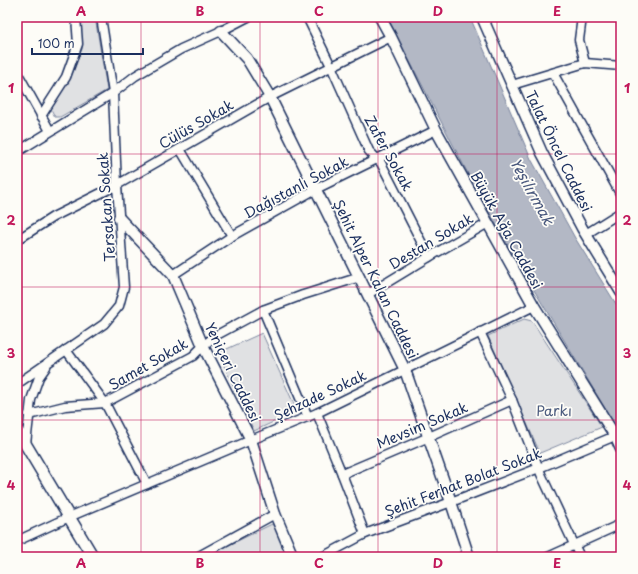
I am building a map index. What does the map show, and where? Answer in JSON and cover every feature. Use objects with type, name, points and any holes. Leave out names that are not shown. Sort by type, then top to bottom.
[{"type":"main road","points":[[17,430],[93,557]]},
{"type":"street","points":[[41,116],[66,77],[78,44],[76,17]]},
{"type":"street","name":"Tersakan Sokak","points":[[17,384],[104,324],[119,306],[124,287],[117,185],[113,93],[101,17]]},
{"type":"street","points":[[17,152],[113,93],[148,68],[182,49],[221,32],[248,17]]},
{"type":"street","name":"Zafer Sokak","points":[[307,17],[331,66],[369,151],[381,163],[429,257]]},
{"type":"street","name":"Büyük Ağa Caddesi","points":[[380,17],[436,130],[534,306],[615,436],[621,449]]},
{"type":"street","name":"Talat Öncel Caddesi","points":[[482,17],[542,153],[582,228],[621,292]]},
{"type":"street","points":[[582,17],[579,40],[585,63]]},
{"type":"street","name":"Şehit Alper Kalan Caddesi","points":[[221,32],[247,59],[270,97],[405,370],[469,557]]},
{"type":"street","name":"Cülüs Sokak","points":[[19,236],[117,185],[270,97],[391,37]]},
{"type":"street","points":[[512,85],[585,63],[621,66]]},
{"type":"street","points":[[17,72],[20,86],[50,131]]},
{"type":"street","points":[[553,73],[621,195]]},
{"type":"street","name":"Dağıstanlı Sokak","points":[[173,275],[232,236],[316,189],[436,130]]},
{"type":"street","points":[[180,149],[232,236]]},
{"type":"street","points":[[586,234],[621,212]]},
{"type":"street","name":"Yeniçeri Caddesi","points":[[119,218],[173,275],[203,346],[252,440],[275,514],[293,557]]},
{"type":"street","name":"Destan Sokak","points":[[368,294],[488,223]]},
{"type":"street","name":"Samet Sokak","points":[[29,415],[65,406],[104,403],[193,356],[215,336],[263,310],[303,295],[360,277]]},
{"type":"street","name":"Şehzade Sokak","points":[[17,541],[69,517],[317,413],[534,306]]},
{"type":"street","points":[[263,310],[308,417]]},
{"type":"street","points":[[480,332],[512,400],[539,468],[580,557]]},
{"type":"street","points":[[66,350],[104,403],[147,484]]},
{"type":"street","name":"Tersakan Sokak","points":[[26,444],[31,400],[39,377],[50,361]]},
{"type":"street","name":"Mevsim Sokak","points":[[342,474],[512,400]]},
{"type":"street","points":[[317,413],[365,534]]},
{"type":"street","name":"Şehit Ferhat Bolat Sokak","points":[[322,557],[365,534],[539,468],[615,436]]},
{"type":"street","points":[[200,556],[275,514]]},
{"type":"street","points":[[548,557],[621,524]]},
{"type":"green space","points":[[81,17],[95,17],[107,90],[60,117],[55,117],[50,107],[70,79],[82,49]]},
{"type":"green space","name":"Parkı","points":[[524,319],[532,321],[602,427],[540,453],[488,336]]},
{"type":"green space","points":[[262,333],[297,411],[254,431],[218,353]]},
{"type":"green space","points":[[272,524],[277,531],[288,557],[209,557],[209,555]]},
{"type":"water","name":"Yeşilırmak","points":[[387,17],[470,17],[531,159],[575,238],[621,312],[621,435],[525,275],[477,191]]}]
